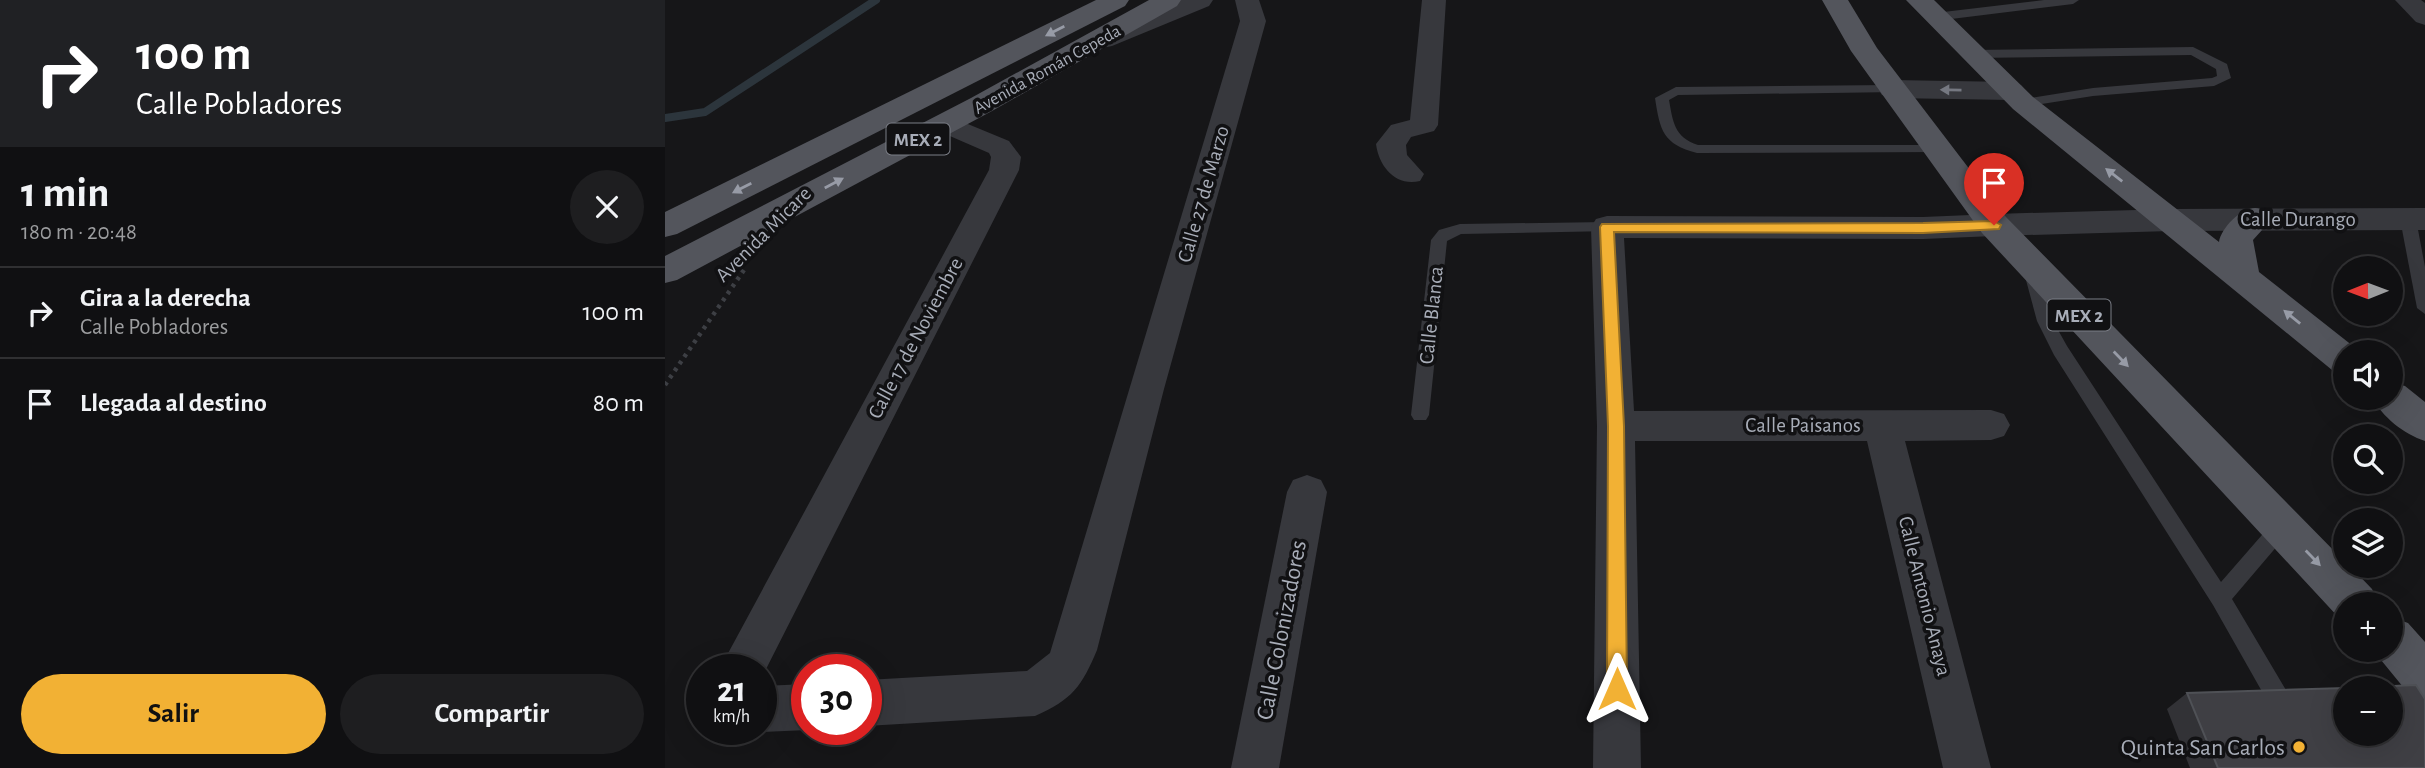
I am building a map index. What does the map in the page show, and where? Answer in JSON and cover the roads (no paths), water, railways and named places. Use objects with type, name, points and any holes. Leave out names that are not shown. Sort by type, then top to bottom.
[{"type":"main road","name":"Avenida Román Cepeda","points":[[665,271],[946,124],[1168,0]]},
{"type":"main road","name":"MEX 2","points":[[1835,0],[1864,51],[1994,225],[2345,592]]},
{"type":"main road","name":"Avenida Román Cepeda","points":[[665,226],[1107,1]]},
{"type":"main road","points":[[1927,8],[2017,97],[2333,350]]},
{"type":"main road","points":[[2243,278],[2237,257],[2236,237],[2255,219]]},
{"type":"main road","points":[[2403,407],[2425,425]]},
{"type":"main road","points":[[2403,652],[2425,677]]},
{"type":"street","name":"MEX 2","points":[[1097,42],[1200,0]]},
{"type":"street","name":"Calle 27 de Marzo","points":[[882,702],[1035,693],[1066,669],[1075,650],[1146,389],[1253,21],[1247,0]]},
{"type":"street","points":[[1409,174],[1393,158],[1391,144],[1401,131],[1424,125],[1434,0]]},
{"type":"street","points":[[2407,0],[2425,17]]},
{"type":"street","points":[[1892,89],[2017,97]]},
{"type":"street","name":"Calle 17 de Noviembre","points":[[750,654],[1004,170],[1006,158],[999,147],[946,124]]},
{"type":"street","name":"Calle Durango","points":[[1994,225],[2171,220],[2416,219]]},
{"type":"street","points":[[1617,768],[1616,426],[1607,227],[1923,228],[1994,225]]},
{"type":"street","name":"Calle Antonio Anaya","points":[[1882,425],[1967,768]]},
{"type":"street","name":"Calle Paisanos","points":[[1616,426],[1991,425]]},
{"type":"street","name":"Calle Colonizadores","points":[[1255,768],[1307,492]]},
{"type":"lane","points":[[1927,8],[2073,0]]},
{"type":"lane","points":[[1971,54],[2193,51],[2222,67],[2224,78],[2214,82],[2017,97]]},
{"type":"lane","points":[[1892,89],[1676,91],[1663,98],[1671,136],[1680,145],[1697,149],[1937,149]]},
{"type":"lane","points":[[2416,219],[2425,309]]},
{"type":"lane","name":"Calle Blanca","points":[[1420,415],[1439,240],[1444,234],[1460,229],[1607,227]]},
{"type":"lane","points":[[2030,265],[2045,321],[2060,350],[2220,598],[2292,723]]},
{"type":"lane","points":[[2220,598],[2282,526]]},
{"type":"waterway","points":[[665,118],[705,112],[876,0]]},
{"type":"place","name":"Quinta San Carlos","points":[[2299,747]]}]
